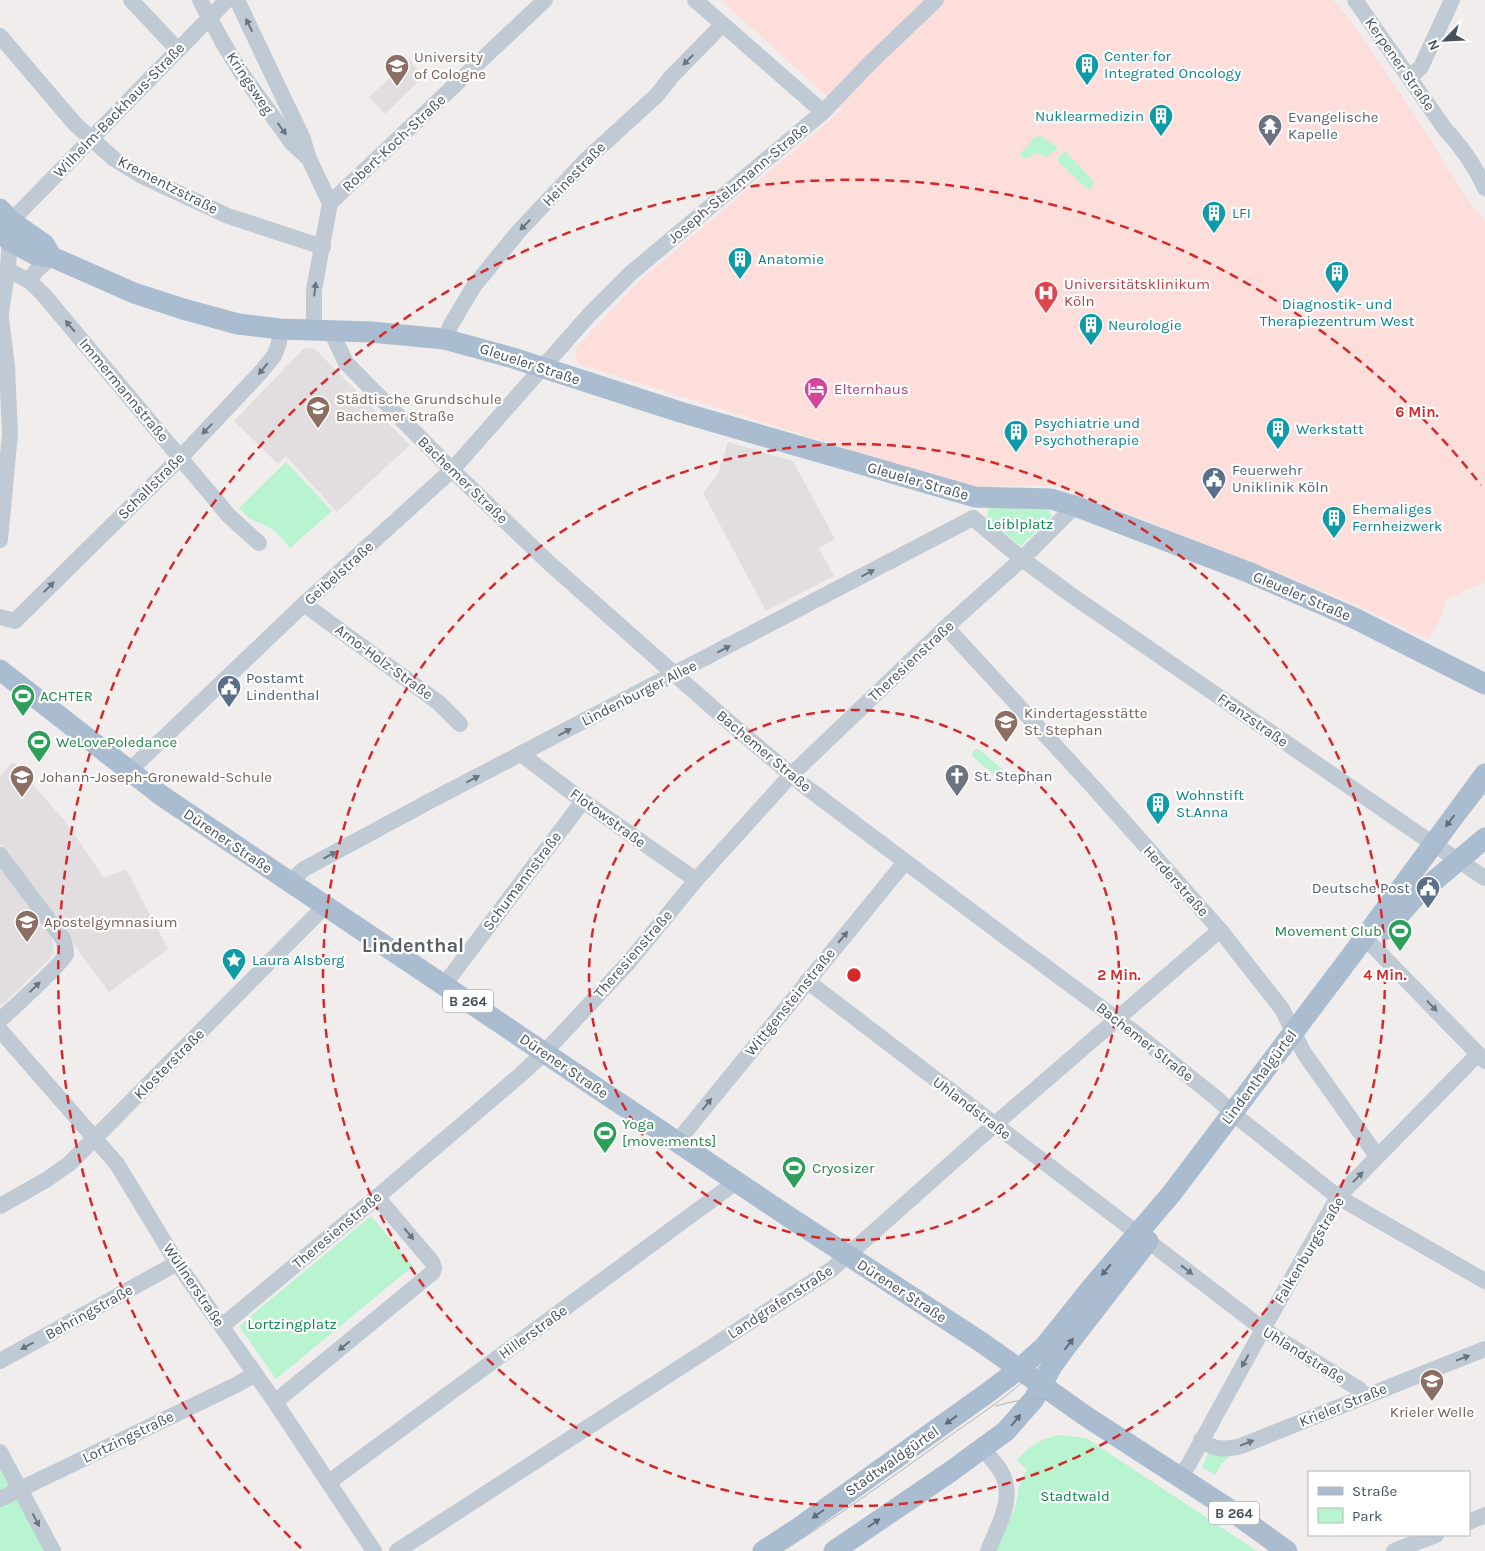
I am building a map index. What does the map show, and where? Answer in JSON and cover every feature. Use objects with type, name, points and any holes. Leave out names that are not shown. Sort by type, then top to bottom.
[{"type":"main road","points":[[5,226],[44,244],[52,257],[134,293],[238,324],[280,329],[323,331]]},
{"type":"main road","name":"Gleueler Straße","points":[[323,331],[444,339],[688,414],[974,497],[1051,499],[1075,506],[1248,572],[1354,618],[1485,684]]},
{"type":"main road","name":"Dürener Straße","points":[[0,670],[162,796],[736,1182],[913,1297],[1042,1384],[1087,1417],[1180,1476],[1287,1551]]},
{"type":"main road","name":"Lindenthalgürtel","points":[[1042,1384],[1172,1193],[1237,1116],[1485,774]]},
{"type":"main road","name":"Lindenthalgürtel","points":[[1296,1037],[1415,897],[1485,838]]},
{"type":"main road","name":"Lindenthalgürtel","points":[[1019,1369],[1044,1347],[1143,1237]]},
{"type":"main road","name":"Stadtwaldgürtel","points":[[763,1551],[814,1517],[1019,1369]]},
{"type":"main road","points":[[834,1551],[950,1472],[1011,1427],[1034,1398],[1042,1384]]},
{"type":"street","points":[[131,0],[178,50]]},
{"type":"street","name":"Kringsweg","points":[[200,0],[208,18],[242,74],[292,143],[309,159]]},
{"type":"street","name":"Wilhelm-Backhaus-Straße","points":[[5,226],[226,0]]},
{"type":"street","name":"Kringsweg","points":[[237,0],[303,139],[309,159],[330,202]]},
{"type":"street","points":[[695,0],[823,112]]},
{"type":"street","name":"Joseph-Stelzmann-Straße","points":[[543,368],[589,315],[631,273],[823,112],[871,62],[936,0]]},
{"type":"street","name":"Kerpener Straße","points":[[1355,0],[1445,129],[1458,143],[1485,188]]},
{"type":"street","points":[[1410,77],[1421,67],[1452,0]]},
{"type":"street","name":"Robert-Koch-Straße","points":[[330,202],[536,3]]},
{"type":"street","name":"Heinestraße","points":[[444,339],[474,286],[519,231],[587,159],[657,95],[671,76],[722,25]]},
{"type":"street","name":"Krementzstraße","points":[[0,36],[64,111],[91,139],[114,159],[142,176],[228,216],[323,247]]},
{"type":"street","name":"Kerpener Straße","points":[[1445,129],[1453,148],[1473,182],[1485,196]]},
{"type":"street","points":[[323,331],[314,290],[330,202]]},
{"type":"street","points":[[0,540],[10,434],[7,366],[0,312],[8,270],[5,226]]},
{"type":"street","points":[[29,281],[36,271],[52,257]]},
{"type":"street","name":"Immermannstraße","points":[[8,270],[29,281],[42,294],[229,516],[259,543]]},
{"type":"street","name":"Schallstraße","points":[[0,617],[15,621],[180,457],[274,356],[279,343],[280,329]]},
{"type":"street","name":"Bachemer Straße","points":[[323,331],[346,363],[452,470],[548,562],[791,775],[1134,1032],[1338,1197],[1485,1281]]},
{"type":"street","name":"Geibelstraße","points":[[129,771],[304,604],[452,470],[543,368]]},
{"type":"street","points":[[974,497],[973,518],[1022,559],[1075,506]]},
{"type":"street","name":"Lindenburger Allee","points":[[292,884],[296,876],[304,869],[973,518]]},
{"type":"street","name":"Theresienstraße","points":[[222,1326],[377,1197],[544,1053],[629,962],[696,880],[791,775],[946,627],[1022,559]]},
{"type":"street","name":"Franzstraße","points":[[1022,559],[1082,603],[1485,878]]},
{"type":"street","name":"Arno-Holz-Straße","points":[[304,604],[439,703],[460,724]]},
{"type":"street","name":"Herderstraße","points":[[946,627],[1095,789],[1220,930],[1279,1004],[1304,1053],[1377,1156]]},
{"type":"street","name":"Flotowstraße","points":[[521,754],[583,801],[696,880]]},
{"type":"street","name":"Schumannstraße","points":[[444,985],[583,801]]},
{"type":"street","points":[[0,855],[63,939],[66,955],[53,970],[0,1020]]},
{"type":"street","name":"Wittgensteinstraße","points":[[677,1142],[905,862]]},
{"type":"street","name":"Klosterstraße","points":[[0,1206],[46,1180],[69,1164],[325,906]]},
{"type":"street","name":"Landgrafenstraße","points":[[397,1551],[832,1269],[994,1125],[1220,930]]},
{"type":"street","points":[[1374,946],[1481,1058]]},
{"type":"street","name":"Uhlandstraße","points":[[807,981],[1263,1329],[1359,1388],[1364,1396]]},
{"type":"street","name":"Wüllnerstraße","points":[[0,1030],[117,1164],[177,1263],[276,1402],[374,1551]]},
{"type":"street","name":"Falkenburgstraße","points":[[1180,1476],[1338,1197],[1377,1156],[1481,1058]]},
{"type":"street","name":"Hillerstraße","points":[[329,1482],[736,1182]]},
{"type":"street","points":[[276,1402],[433,1272],[432,1262],[377,1197]]},
{"type":"street","name":"Behringstraße","points":[[0,1361],[177,1263]]},
{"type":"street","name":"Krieler Straße","points":[[1201,1440],[1218,1449],[1230,1449],[1241,1446],[1485,1349]]},
{"type":"street","name":"Lortzingstraße","points":[[0,1500],[255,1374]]},
{"type":"street","points":[[983,1448],[1001,1472],[1006,1486],[1008,1502],[988,1551]]},
{"type":"street","points":[[0,1452],[53,1551]]},
{"type":"street","points":[[1470,1522],[1485,1516]]},
{"type":"street","points":[[1394,1551],[1433,1536]]},
{"type":"shaded area","name":"Universitätsklinikum Köln","points":[[721,0],[1334,0],[1413,112],[1471,205],[1485,220],[1485,582],[1447,599],[1429,640],[1357,605],[1055,485],[969,487],[581,365],[576,360],[577,347],[639,281],[842,110]]},
{"type":"shaded area","name":"University of Cologne","points":[[409,60],[424,76],[385,114],[369,97]]},
{"type":"shaded area","name":"Städtische Grundschule Bachemer Straße","points":[[304,348],[315,349],[410,445],[337,512],[286,456],[278,464],[234,421]]},
{"type":"shaded area","points":[[728,442],[793,461],[835,539],[819,548],[834,576],[766,611],[703,493],[718,474]]},
{"type":"shaded area","points":[[13,762],[65,821],[104,878],[126,869],[168,949],[109,992],[17,868],[11,856],[0,844],[0,776]]},
{"type":"shaded area","name":"Apostelgymnasium","points":[[0,868],[52,935],[54,952],[50,959],[0,1007]]},
{"type":"green space","points":[[1041,136],[1057,147],[1057,149],[1047,157],[1035,153],[1027,159],[1021,157],[1020,154],[1035,137]]},
{"type":"green space","points":[[1065,151],[1094,182],[1091,189],[1088,190],[1057,160]]},
{"type":"green space","points":[[286,462],[332,511],[290,548],[276,532],[250,519],[239,508]]},
{"type":"green space","name":"Leiblplatz","points":[[989,508],[1048,509],[1052,516],[1021,546],[986,519]]},
{"type":"green space","points":[[976,749],[980,750],[1003,770],[1002,776],[997,777],[973,757],[972,753]]},
{"type":"green space","name":"Lortzingplatz","points":[[371,1216],[413,1266],[276,1379],[240,1325]]},
{"type":"green space","name":"Stadtwald","points":[[1059,1435],[1086,1438],[1257,1551],[996,1551],[1015,1508],[1019,1487],[1027,1469],[1017,1461],[1025,1451],[1035,1444]]},
{"type":"green space","points":[[1209,1452],[1228,1454],[1229,1458],[1222,1463],[1215,1475],[1202,1467]]},
{"type":"green space","points":[[0,1465],[45,1551],[0,1551]]},
{"type":"tram line","points":[[783,1551],[864,1497],[997,1403],[1046,1360],[1367,939],[1485,793]]},
{"type":"tram line","points":[[996,1406],[1044,1399],[1060,1402],[1079,1409],[1098,1419],[1194,1481],[1293,1551]]},
{"type":"tram line","points":[[1142,1456],[1280,1551]]},
{"type":"place","name":"Center for Integrated Oncology","points":[[1087,86]]},
{"type":"place","name":"University of Cologne","points":[[397,87]]},
{"type":"place","name":"Nuklearmedizin","points":[[1161,137]]},
{"type":"place","name":"Evangelische Kapelle","points":[[1270,147]]},
{"type":"place","name":"LFI","points":[[1214,234]]},
{"type":"place","name":"Anatomie","points":[[740,280]]},
{"type":"place","name":"Diagnostik- und Therapiezentrum West","points":[[1337,294]]},
{"type":"place","name":"Universitätsklinikum Köln","points":[[1046,314]]},
{"type":"place","name":"Neurologie","points":[[1091,346]]},
{"type":"place","name":"Elternhaus","points":[[816,410]]},
{"type":"place","name":"Städtische Grundschule Bachemer Straße","points":[[318,429]]},
{"type":"place","name":"Werkstatt","points":[[1278,450]]},
{"type":"place","name":"Psychiatrie und Psychotherapie","points":[[1016,453]]},
{"type":"place","name":"Feuerwehr Uniklinik Köln","points":[[1214,500]]},
{"type":"place","name":"Ehemaliges Fernheizwerk","points":[[1334,539]]},
{"type":"place","name":"Postamt Lindenthal","points":[[229,708]]},
{"type":"place","name":"ACHTER","points":[[23,717]]},
{"type":"place","name":"Kindertagesstätte St. Stephan","points":[[1006,743]]},
{"type":"place","name":"WeLovePoledance","points":[[39,763]]},
{"type":"place","name":"St. Stephan","points":[[957,797]]},
{"type":"place","name":"Johann-Joseph-Gronewald-Schule","points":[[22,798]]},
{"type":"place","name":"Wohnstift St.Anna","points":[[1158,825]]},
{"type":"place","name":"Deutsche Post","points":[[1428,909]]},
{"type":"place","name":"Apostelgymnasium","points":[[27,943]]},
{"type":"place","name":"Movement Club","points":[[1400,952]]},
{"type":"place","name":"Laura Alsberg","points":[[234,981]]},
{"type":"place","name":"Yoga [move:ments]","points":[[605,1154]]},
{"type":"place","name":"Cryosizer","points":[[794,1189]]},
{"type":"place","name":"Krieler Welle","points":[[1432,1402]]},
{"type":"district","name":"Lindenthal","points":[[413,945]]}]
